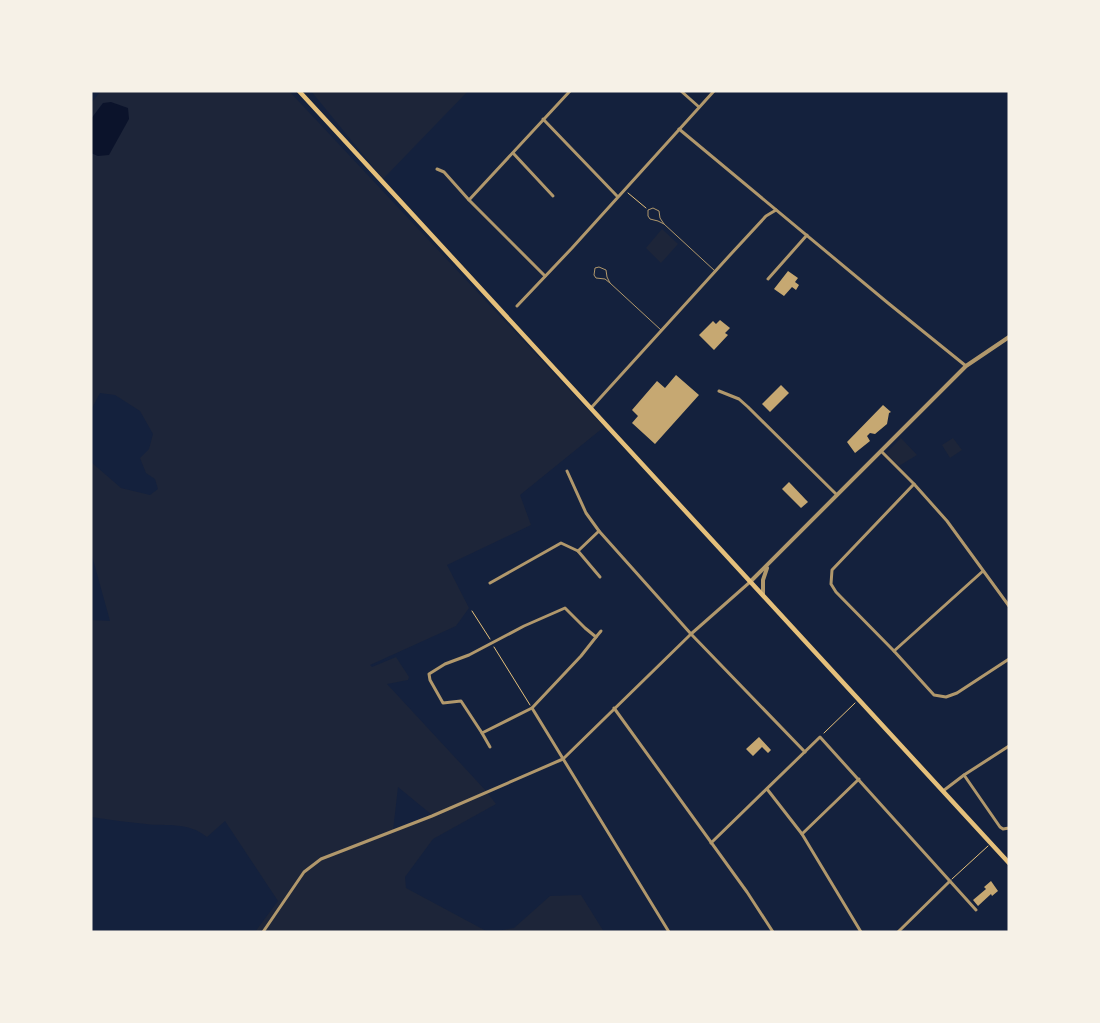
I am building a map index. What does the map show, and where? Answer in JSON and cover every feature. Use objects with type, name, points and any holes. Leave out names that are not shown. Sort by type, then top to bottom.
[{"type":"main road","points":[[299,91],[1009,864]]},
{"type":"street","points":[[469,200],[570,91]]},
{"type":"street","points":[[681,91],[699,107]]},
{"type":"street","points":[[517,306],[714,91]]},
{"type":"street","points":[[544,119],[617,196]]},
{"type":"street","points":[[679,129],[966,366]]},
{"type":"street","points":[[513,153],[553,196]]},
{"type":"street","points":[[437,169],[444,172],[469,200],[545,276]]},
{"type":"street","points":[[590,409],[766,216],[776,210]]},
{"type":"street","points":[[768,278],[807,235]]},
{"type":"street","points":[[263,932],[304,872],[321,859],[432,816],[563,759],[691,634],[768,566],[966,366],[1009,337]]},
{"type":"street","points":[[719,391],[739,399],[748,406],[837,496]]},
{"type":"street","points":[[882,452],[914,484],[947,522],[1009,606]]},
{"type":"street","points":[[567,471],[586,513],[599,531],[691,634],[805,752]]},
{"type":"street","points":[[914,484],[832,570],[831,584],[836,592],[934,694],[946,697],[957,693],[1009,659]]},
{"type":"street","points":[[578,551],[599,531]]},
{"type":"street","points":[[490,583],[561,543],[578,551],[600,577]]},
{"type":"street","points":[[763,596],[763,580],[768,566]]},
{"type":"street","points":[[894,651],[983,571]]},
{"type":"street","points":[[490,747],[461,701],[444,702],[430,680],[429,674],[445,664],[469,655],[524,626],[565,608],[596,637]]},
{"type":"street","points":[[482,733],[532,708],[582,656],[601,631]]},
{"type":"street","points":[[532,708],[669,932]]},
{"type":"street","points":[[614,708],[747,892],[773,932]]},
{"type":"street","points":[[711,843],[820,737],[976,910]]},
{"type":"street","points":[[943,792],[964,775],[1009,746]]},
{"type":"street","points":[[964,775],[1000,827],[1003,829],[1009,828]]},
{"type":"street","points":[[802,834],[858,779]]},
{"type":"street","points":[[767,789],[802,834],[861,932]]},
{"type":"street","points":[[898,932],[950,881]]},
{"type":"lane","points":[[664,224],[657,209],[648,210],[650,219],[664,224],[715,272]]},
{"type":"lane","points":[[610,283],[606,270],[599,266],[595,268],[594,275],[596,278],[605,279],[661,330]]},
{"type":"path","points":[[624,189],[646,208]]},
{"type":"path","points":[[472,611],[532,708]]},
{"type":"path","points":[[820,737],[859,699]]},
{"type":"path","points":[[950,881],[991,844]]},
{"type":"shaded area","points":[[101,91],[289,91],[604,427],[520,495],[531,525],[447,565],[469,608],[456,626],[370,665],[372,667],[396,657],[409,677],[408,680],[387,684],[496,804],[433,839],[405,877],[406,888],[488,932],[255,932],[278,901],[225,821],[207,837],[200,832],[185,827],[91,817],[91,620],[110,621],[91,552],[91,462],[121,488],[150,495],[158,489],[155,479],[146,473],[140,458],[149,449],[153,434],[140,411],[115,395],[100,393],[91,410],[91,153],[98,156],[103,103],[91,119],[91,103]],"holes":[[[398,787],[432,815],[393,831]]]},
{"type":"shaded area","points":[[311,91],[468,91],[383,179]]},
{"type":"shaded area","points":[[111,102],[128,108],[129,119],[109,155],[98,156],[91,153],[91,119],[103,103]]},
{"type":"shaded area","points":[[662,229],[678,244],[661,263],[646,248]]},
{"type":"shaded area","points":[[901,438],[917,455],[899,466],[886,453]]},
{"type":"shaded area","points":[[953,438],[962,450],[950,458],[942,445]]},
{"type":"shaded area","points":[[581,895],[604,932],[491,932],[514,928],[550,896]]},
{"type":"building","points":[[788,271],[798,278],[795,282],[799,285],[796,290],[792,287],[784,296],[774,289]]},
{"type":"building","points":[[720,320],[730,328],[725,333],[728,335],[714,350],[699,335],[713,321],[716,324]]},
{"type":"building","points":[[676,375],[699,395],[655,444],[632,423],[638,416],[632,410],[657,381],[665,388]]},
{"type":"building","points":[[781,385],[789,393],[770,412],[762,404]]},
{"type":"building","points":[[883,405],[891,412],[889,413],[887,424],[875,434],[870,433],[867,436],[870,441],[855,453],[847,442]]},
{"type":"building","points":[[789,482],[808,502],[801,508],[782,489]]},
{"type":"building","points":[[759,737],[771,750],[768,753],[762,747],[753,756],[746,749]]},
{"type":"building","points":[[991,881],[998,891],[992,896],[991,894],[978,906],[973,900],[986,889],[984,887]]}]
